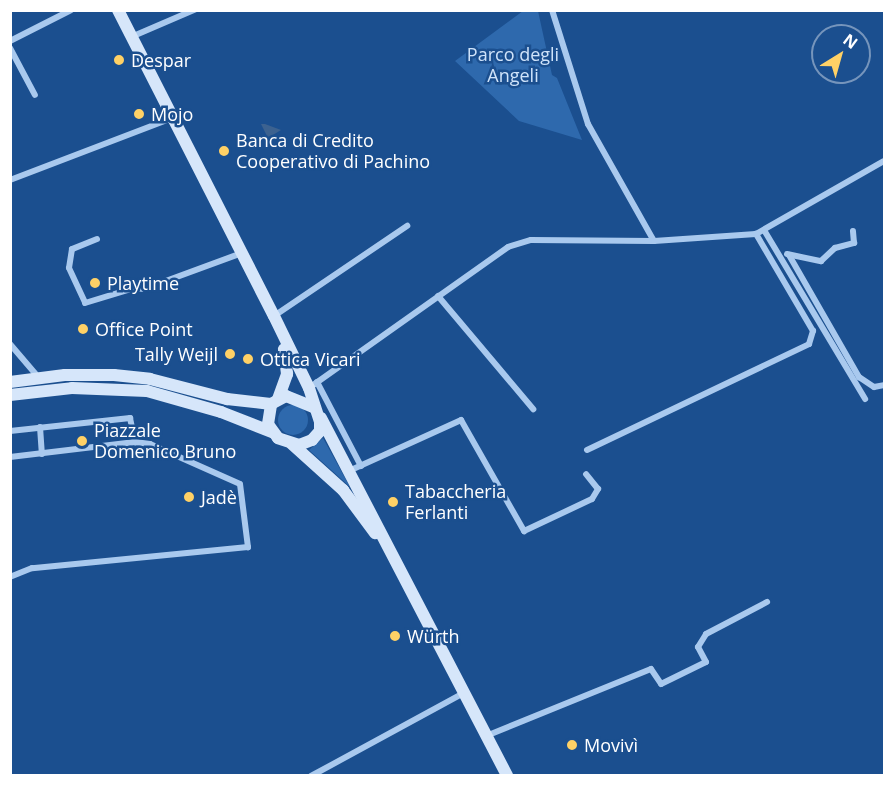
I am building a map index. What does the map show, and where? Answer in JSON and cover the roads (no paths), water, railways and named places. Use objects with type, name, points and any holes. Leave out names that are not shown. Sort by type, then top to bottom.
[{"type":"main road","points":[[117,10],[274,316],[282,336],[313,385],[320,431],[312,440],[292,444]]},
{"type":"main road","points":[[272,432],[267,418],[287,374],[282,336]]},
{"type":"main road","points":[[10,382],[65,375],[150,379],[227,399],[275,401],[292,397],[317,411],[356,468],[401,571],[507,776]]},
{"type":"main road","points":[[10,395],[72,388],[147,391],[221,412],[272,432],[292,444],[347,495],[401,571]]},
{"type":"street","points":[[10,41],[71,10]]},
{"type":"street","points":[[131,37],[194,10]]},
{"type":"street","points":[[552,10],[588,124],[654,241]]},
{"type":"street","points":[[10,48],[36,95]]},
{"type":"street","points":[[10,180],[172,118]]},
{"type":"street","points":[[586,474],[598,489],[592,499],[524,531],[461,420],[356,468],[313,385],[508,247],[531,240],[654,241],[756,234],[885,161]]},
{"type":"street","points":[[274,316],[407,226]]},
{"type":"street","points":[[765,230],[865,399]]},
{"type":"street","points":[[777,252],[821,261],[836,248],[854,243],[853,231]]},
{"type":"street","points":[[586,450],[809,344],[813,331],[756,234]]},
{"type":"street","points":[[97,238],[72,249],[69,268],[85,303],[134,288],[144,289],[242,253]]},
{"type":"street","points":[[789,255],[860,377],[874,387],[885,385]]},
{"type":"street","points":[[438,296],[533,409]]},
{"type":"street","points":[[10,344],[39,379]]},
{"type":"street","points":[[10,430],[130,418],[135,442]]},
{"type":"street","points":[[39,428],[42,454]]},
{"type":"street","points":[[10,457],[135,442],[150,444],[240,484],[248,547],[32,568],[10,577]]},
{"type":"street","points":[[486,736],[651,669],[661,684],[706,662],[698,647],[706,634],[767,602]]},
{"type":"street","points":[[311,776],[465,693]]},
{"type":"place","name":"Despar","points":[[119,60]]},
{"type":"place","name":"Mojo","points":[[139,114]]},
{"type":"place","name":"Banca di Credito Cooperativo di Pachino","points":[[224,151]]},
{"type":"place","name":"Playtime","points":[[95,283]]},
{"type":"place","name":"Office Point","points":[[83,329]]},
{"type":"place","name":"Tally Weijl","points":[[230,354]]},
{"type":"place","name":"Ottica Vicari","points":[[248,359]]},
{"type":"place","name":"Piazzale Domenico Bruno","points":[[82,441]]},
{"type":"place","name":"Jadè","points":[[189,497]]},
{"type":"place","name":"Tabaccheria Ferlanti","points":[[393,502]]},
{"type":"place","name":"Würth","points":[[395,636]]},
{"type":"place","name":"Movivì","points":[[572,745]]},
{"type":"park label","name":"Parco degli Angeli","points":[[513,65]]}]
